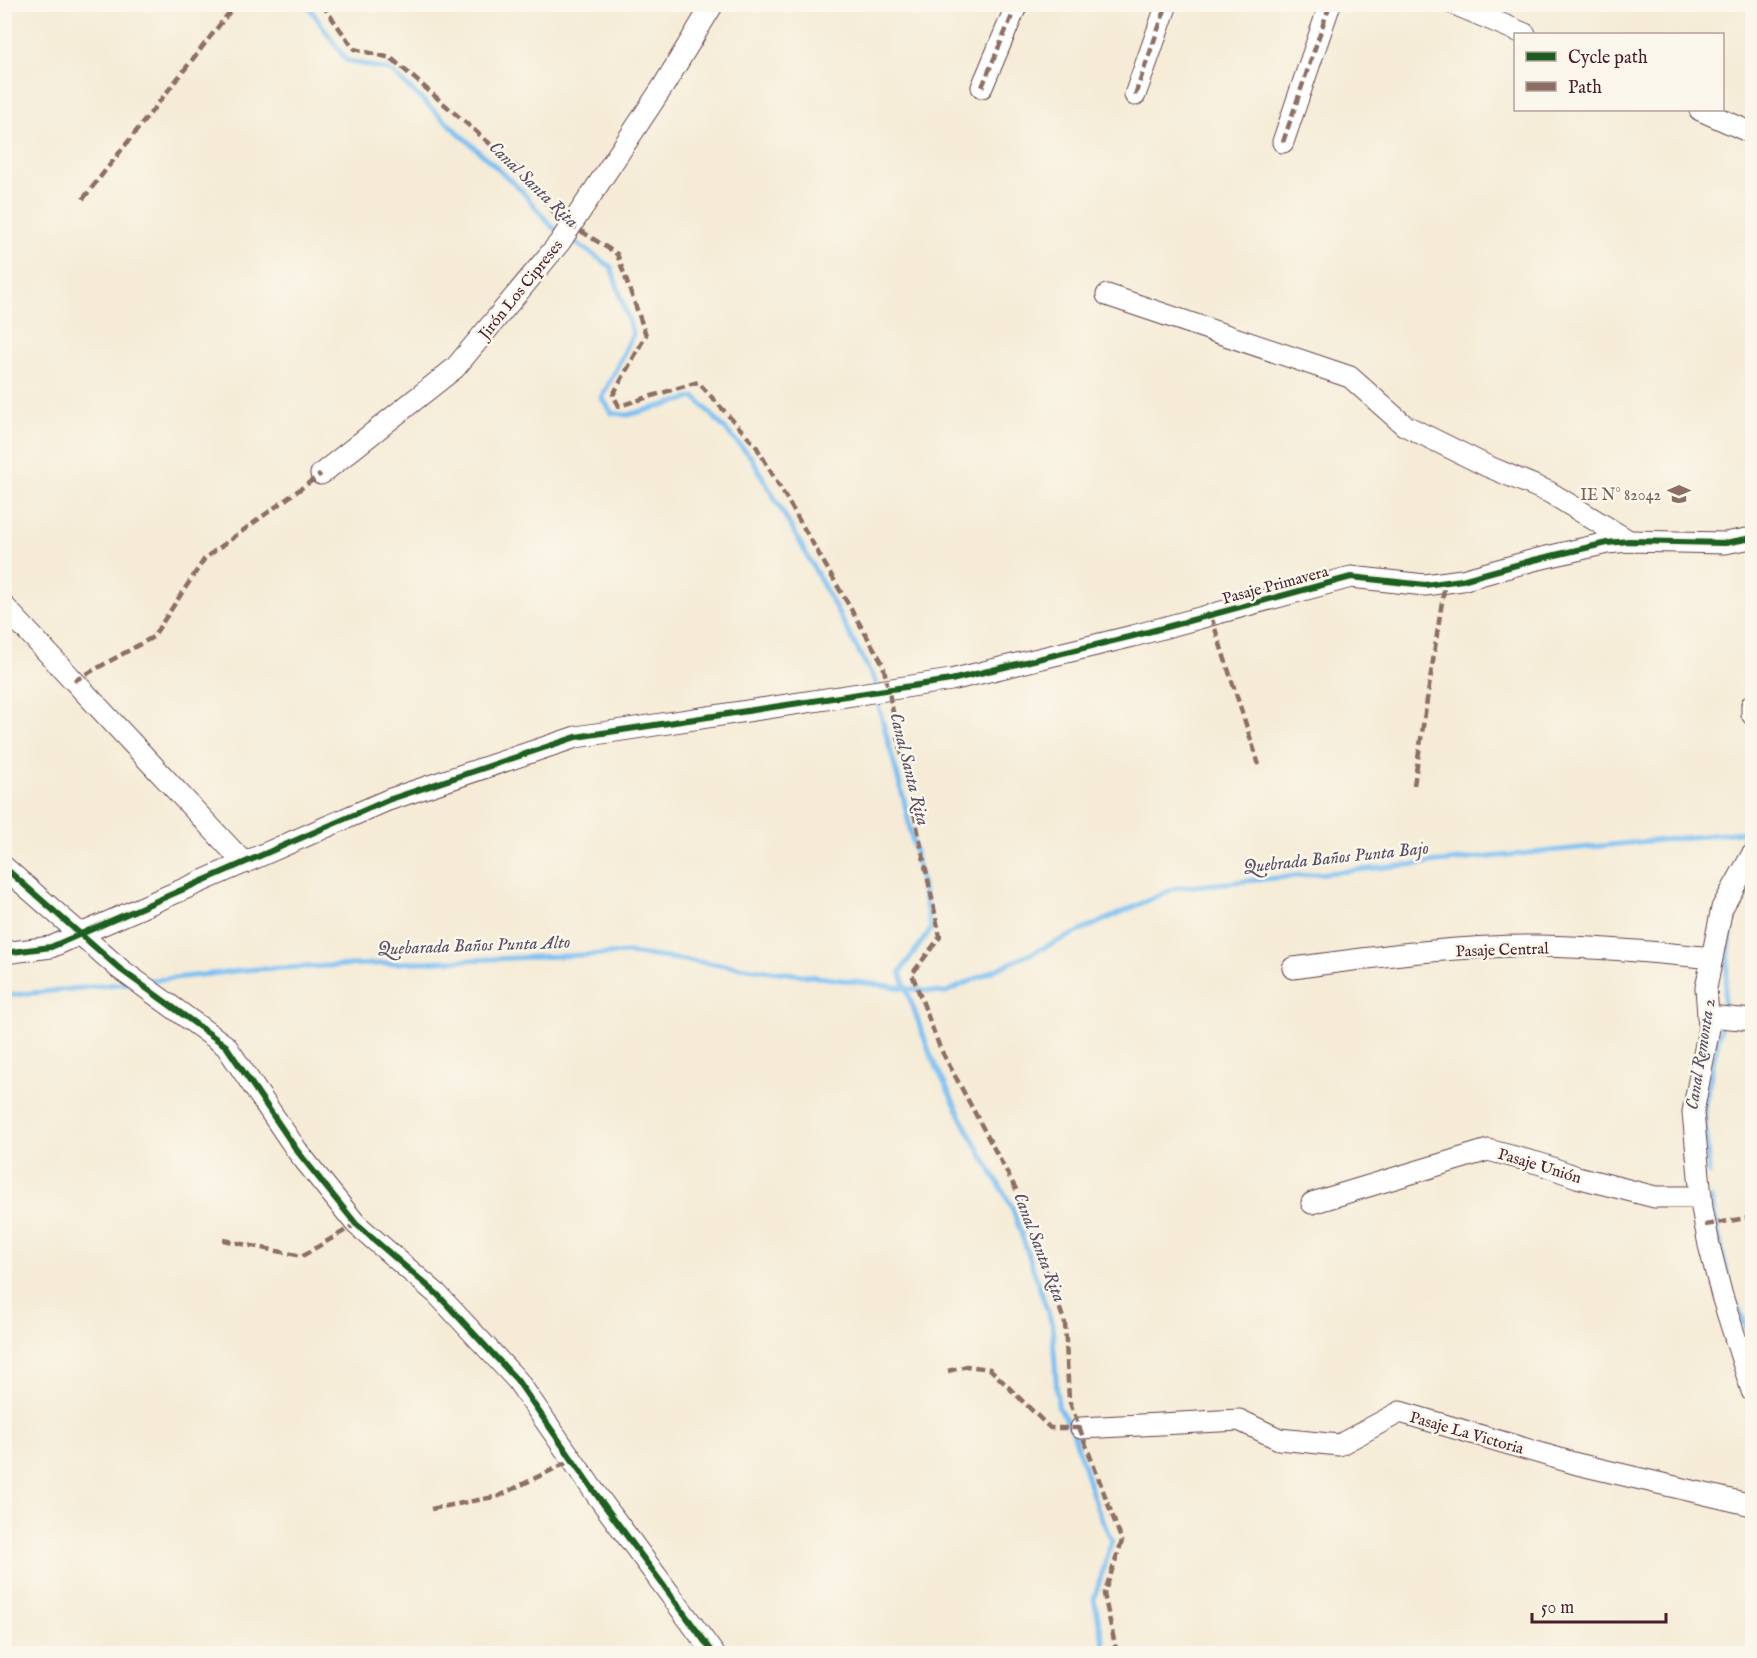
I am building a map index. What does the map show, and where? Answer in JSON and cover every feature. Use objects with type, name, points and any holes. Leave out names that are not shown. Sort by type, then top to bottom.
[{"type":"street","name":"Jirón Los Cipreses","points":[[321,474],[463,359],[560,242],[664,86],[712,4]]},
{"type":"street","points":[[982,87],[1017,4]]},
{"type":"street","points":[[1136,95],[1167,4]]},
{"type":"street","points":[[1283,142],[1330,4]]},
{"type":"street","points":[[1454,4],[1522,33]]},
{"type":"street","points":[[1702,111],[1752,134]]},
{"type":"street","points":[[1107,295],[1350,377],[1404,425],[1487,466],[1549,492],[1629,541]]},
{"type":"street","name":"Pasaje Primavera","points":[[4,953],[51,947],[388,800],[576,737],[951,680],[1133,636],[1352,578],[1425,585],[1462,580],[1534,560],[1629,541],[1725,543],[1752,538]]},
{"type":"street","points":[[4,606],[244,863]]},
{"type":"street","points":[[1752,705],[1752,714]]},
{"type":"street","points":[[1752,855],[1722,908],[1706,988],[1709,1028],[1693,1112],[1701,1197],[1722,1296],[1752,1391]]},
{"type":"street","points":[[4,867],[120,969],[226,1046],[298,1152],[356,1224],[437,1294],[517,1380],[596,1494],[714,1653]]},
{"type":"street","name":"Pasaje Central","points":[[1293,968],[1413,952],[1538,946],[1661,952],[1712,958]]},
{"type":"street","points":[[1708,1016],[1752,1020]]},
{"type":"street","name":"Pasaje Unión","points":[[1312,1203],[1488,1150],[1541,1164],[1577,1178],[1655,1197],[1701,1197]]},
{"type":"street","name":"Pasaje La Victoria","points":[[1081,1428],[1239,1420],[1279,1439],[1339,1445],[1400,1412],[1576,1464],[1752,1505]]},
{"type":"waterway","name":"Canal Santa Rita","points":[[256,4],[266,8],[278,4]]},
{"type":"waterway","name":"Canal Santa Rita","points":[[307,4],[346,60],[391,71],[521,190],[552,227],[561,233]]},
{"type":"waterway","name":"Canal Santa Rita","points":[[569,238],[611,267],[633,334],[602,398],[612,413],[628,415],[695,397],[751,457],[877,685]]},
{"type":"waterway","name":"Canal Santa Rita","points":[[880,697],[879,708],[904,800],[931,929],[900,972],[931,1056],[967,1129],[1012,1207],[1052,1324],[1058,1406],[1072,1429],[1097,1508],[1112,1541],[1094,1599],[1106,1654]]},
{"type":"waterway","name":"Quebrada Baños Punta Bajo","points":[[146,981],[257,969],[629,953],[944,993],[1175,888],[1752,831]]},
{"type":"waterway","name":"Canal Remonta 2","points":[[1723,1011],[1733,913],[1752,878]]},
{"type":"waterway","name":"Quebarada Baños Punta Alto","points":[[4,996],[128,983]]},
{"type":"waterway","name":"Canal Remonta 2","points":[[1709,1174],[1704,1108],[1722,1021]]},
{"type":"waterway","name":"Canal Remonta 2","points":[[1711,1198],[1728,1277]]},
{"type":"waterway","name":"Canal Remonta 2","points":[[1731,1292],[1752,1340]]},
{"type":"marked path","points":[[83,199],[236,4]]},
{"type":"marked path","points":[[322,4],[354,49],[391,58],[519,169],[556,215],[617,254],[646,335],[613,395],[619,406],[698,382],[756,446],[883,664],[940,937],[912,974],[940,1048],[1018,1193],[1065,1323],[1069,1400],[1122,1541],[1104,1594],[1117,1654]]},
{"type":"marked path","points":[[982,87],[1017,4]]},
{"type":"marked path","points":[[1135,95],[1167,4]]},
{"type":"marked path","points":[[1283,142],[1330,4]]},
{"type":"marked path","points":[[74,681],[153,637],[205,558],[321,474]]},
{"type":"marked path","points":[[1414,785],[1445,582]]},
{"type":"marked path","points":[[1211,616],[1259,765]]},
{"type":"marked path","points":[[1705,1225],[1752,1217]]},
{"type":"marked path","points":[[223,1240],[302,1256],[356,1224]]},
{"type":"marked path","points":[[948,1371],[967,1366],[990,1369],[1050,1428],[1081,1428]]},
{"type":"marked path","points":[[431,1509],[499,1496],[572,1460]]},
{"type":"cycle path","points":[[4,953],[51,947],[388,800],[576,737],[951,680],[1133,636],[1351,577],[1425,585],[1462,580],[1607,543],[1629,541],[1725,543],[1752,538]]},
{"type":"cycle path","points":[[4,867],[120,969],[226,1046],[298,1152],[356,1224],[437,1294],[517,1380],[596,1494],[714,1654]]},
{"type":"place","name":"IE N° 82042","points":[[1679,494]]}]
